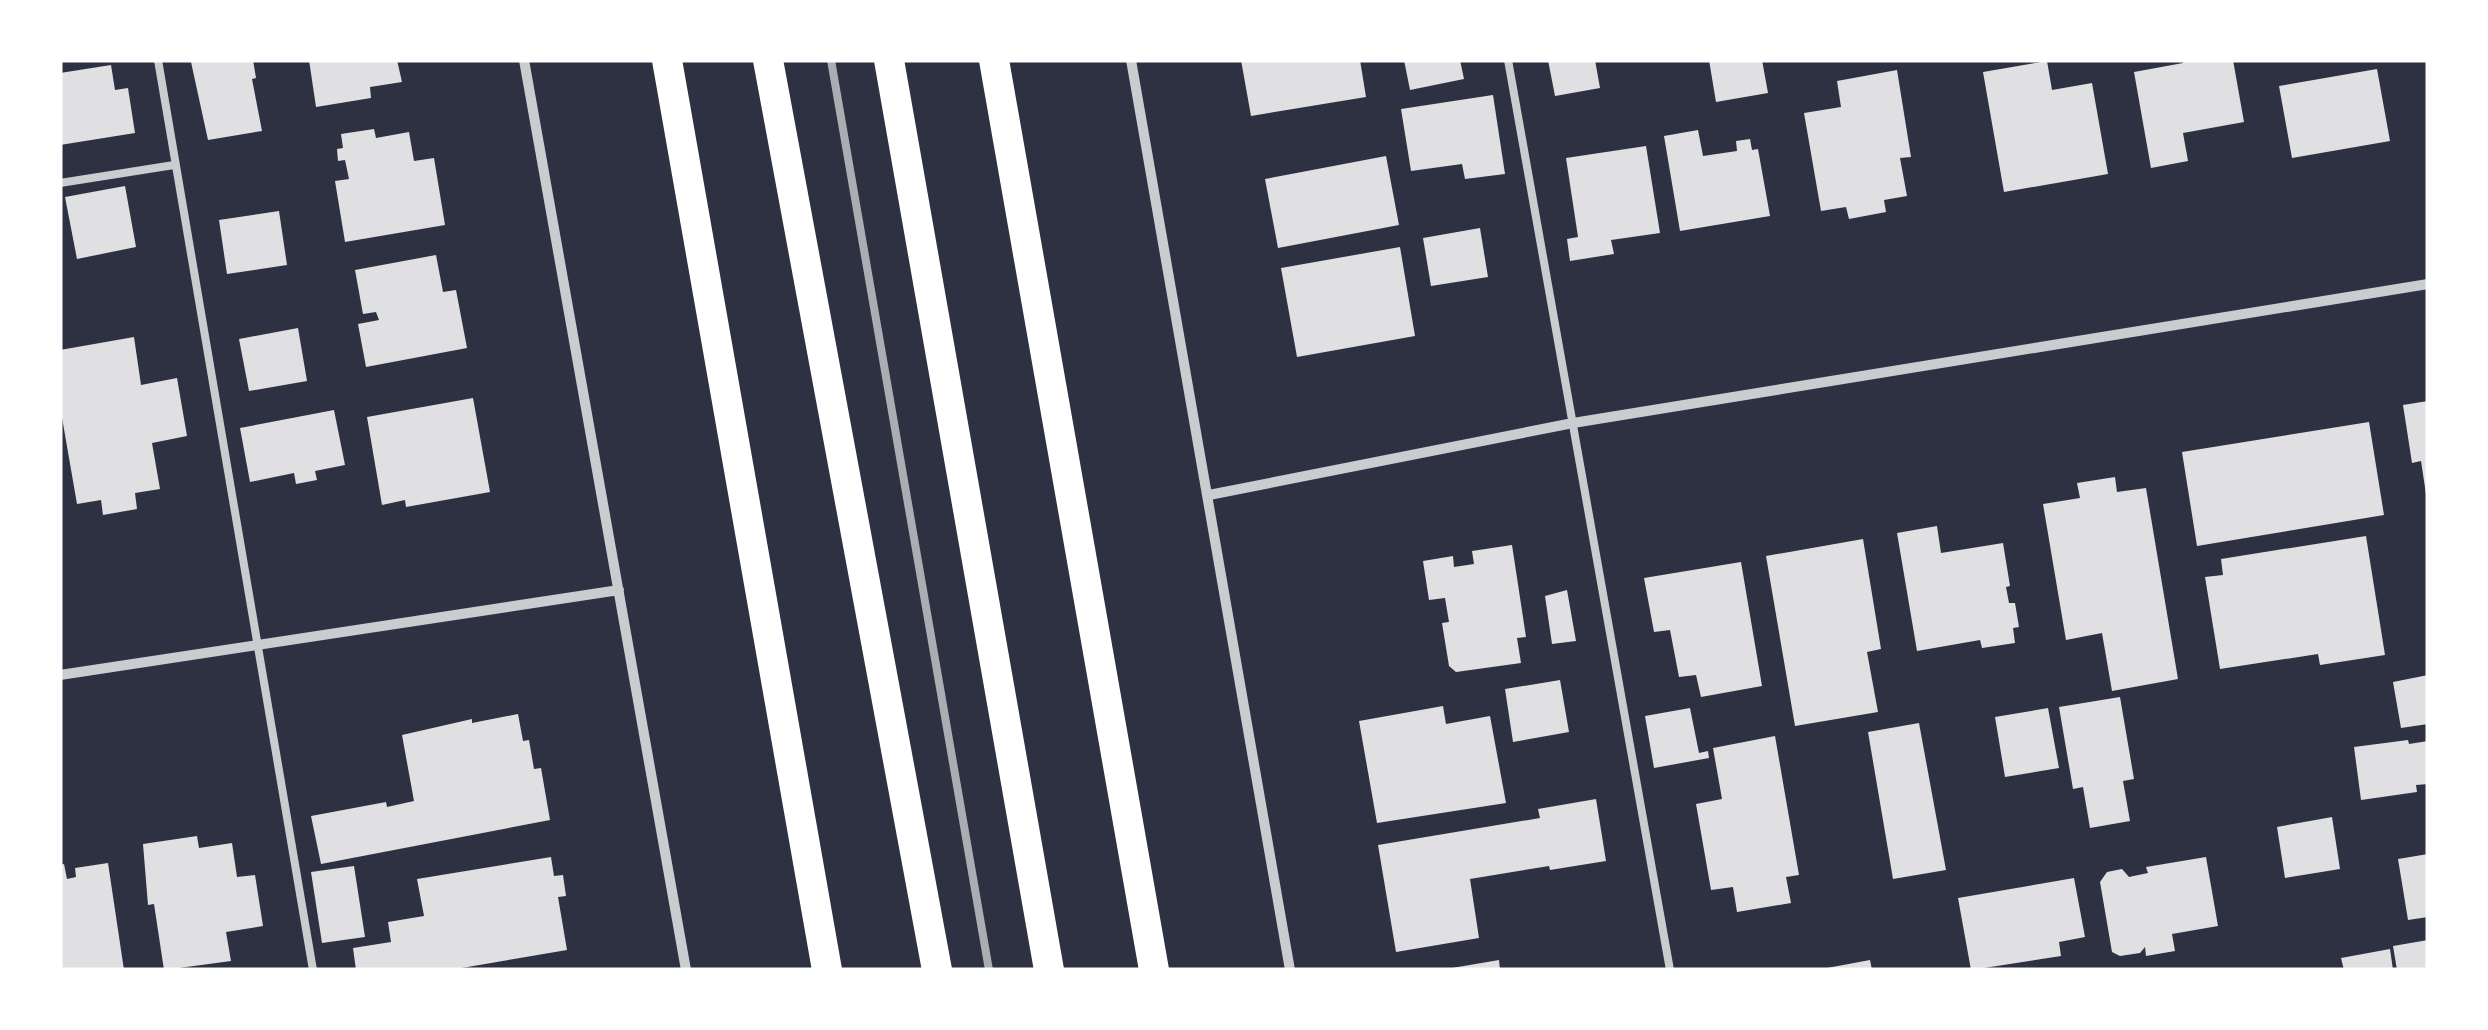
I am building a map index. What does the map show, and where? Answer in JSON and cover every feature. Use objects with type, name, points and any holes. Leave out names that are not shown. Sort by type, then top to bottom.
[{"type":"highway","points":[[667,60],[828,970]]},
{"type":"highway","points":[[768,60],[937,970]]},
{"type":"highway","points":[[889,60],[1049,970]]},
{"type":"highway","points":[[994,60],[1154,970]]},
{"type":"street","points":[[524,60],[686,970]]},
{"type":"street","points":[[1131,60],[1290,970]]},
{"type":"street","points":[[1208,495],[1573,423],[2428,284]]},
{"type":"street","points":[[60,675],[619,590]]},
{"type":"lane","points":[[158,60],[313,970]]},
{"type":"lane","points":[[1508,60],[1670,970]]},
{"type":"lane","points":[[60,183],[174,164]]},
{"type":"building","points":[[253,60],[256,78],[252,79],[262,131],[208,140],[191,62]]},
{"type":"building","points":[[309,60],[397,60],[402,82],[370,87],[371,98],[316,107]]},
{"type":"building","points":[[1241,60],[1360,60],[1366,97],[1251,116]]},
{"type":"building","points":[[1404,60],[1460,60],[1464,79],[1410,90]]},
{"type":"building","points":[[1548,60],[1595,60],[1600,88],[1555,96]]},
{"type":"building","points":[[1709,60],[1762,60],[1768,93],[1716,102]]},
{"type":"building","points":[[2182,60],[2233,60],[2244,122],[2183,133],[2188,161],[2151,168],[2134,72],[2183,63]]},
{"type":"building","points":[[2047,61],[2052,90],[2092,83],[2108,174],[2004,192],[1983,72]]},
{"type":"building","points":[[111,65],[115,90],[128,88],[135,133],[60,145],[60,73]]},
{"type":"building","points":[[2377,69],[2390,141],[2292,158],[2279,86]]},
{"type":"building","points":[[1897,70],[1911,157],[1900,158],[1907,196],[1884,200],[1886,212],[1849,219],[1846,207],[1821,211],[1804,113],[1841,107],[1837,81]]},
{"type":"building","points":[[1493,95],[1505,174],[1465,179],[1462,164],[1411,171],[1401,109]]},
{"type":"building","points":[[374,129],[376,138],[409,132],[414,161],[434,158],[445,225],[345,242],[335,181],[349,179],[345,160],[338,161],[337,149],[343,148],[341,134]]},
{"type":"building","points":[[1698,130],[1703,156],[1737,151],[1736,141],[1750,139],[1752,150],[1758,149],[1770,216],[1680,231],[1664,136]]},
{"type":"building","points":[[1646,146],[1660,233],[1611,240],[1614,254],[1570,261],[1567,239],[1578,237],[1566,158]]},
{"type":"building","points":[[1386,156],[1399,225],[1278,248],[1265,179]]},
{"type":"building","points":[[125,186],[136,247],[77,259],[65,197]]},
{"type":"building","points":[[279,211],[287,265],[227,274],[219,220]]},
{"type":"building","points":[[1480,228],[1488,277],[1431,286],[1423,238]]},
{"type":"building","points":[[1400,247],[1415,336],[1297,357],[1281,268]]},
{"type":"building","points":[[436,255],[443,292],[456,290],[467,348],[366,367],[358,324],[379,320],[376,312],[363,314],[355,270]]},
{"type":"building","points":[[298,328],[307,381],[249,391],[239,339]]},
{"type":"building","points":[[134,337],[141,385],[177,378],[187,436],[152,443],[160,489],[135,493],[137,509],[103,515],[101,500],[77,504],[60,406],[60,350]]},
{"type":"building","points":[[473,398],[490,492],[406,507],[405,500],[382,505],[367,417]]},
{"type":"building","points":[[2428,401],[2426,494],[2421,461],[2412,463],[2403,405]]},
{"type":"building","points":[[334,410],[345,465],[315,471],[317,480],[296,484],[294,473],[250,482],[240,428]]},
{"type":"building","points":[[2369,422],[2384,515],[2197,546],[2182,452]]},
{"type":"building","points":[[2115,477],[2117,492],[2146,488],[2178,679],[2112,691],[2102,633],[2066,640],[2043,504],[2080,498],[2077,483]]},
{"type":"building","points":[[1937,526],[1941,553],[2003,543],[2009,603],[2015,603],[2019,627],[2013,628],[2015,643],[1982,648],[1980,640],[1917,651],[1897,533]]},
{"type":"building","points":[[2366,536],[2385,655],[2320,665],[2318,654],[2220,669],[2205,577],[2223,575],[2221,559]]},
{"type":"building","points":[[1863,539],[1881,649],[1867,652],[1878,712],[1795,726],[1766,556]]},
{"type":"building","points":[[1512,545],[1526,637],[1517,638],[1521,663],[1456,672],[1449,666],[1442,623],[1449,622],[1445,598],[1429,600],[1423,561],[1453,556],[1454,567],[1474,564],[1472,551]]},
{"type":"building","points":[[1741,562],[1762,686],[1701,697],[1696,675],[1679,677],[1670,630],[1654,632],[1644,578]]},
{"type":"building","points":[[1567,590],[1576,641],[1552,644],[1545,596]]},
{"type":"building","points":[[2428,675],[2428,724],[2401,728],[2393,682]]},
{"type":"building","points":[[1560,680],[1569,732],[1513,742],[1505,689]]},
{"type":"building","points":[[2120,697],[2134,779],[2123,781],[2130,821],[2090,828],[2083,787],[2073,789],[2059,707]]},
{"type":"building","points":[[1443,706],[1446,724],[1490,716],[1506,803],[1377,823],[1359,721]]},
{"type":"building","points":[[1690,708],[1699,753],[1708,751],[1709,758],[1654,768],[1645,716]]},
{"type":"building","points":[[2048,708],[2059,768],[2005,777],[1995,717]]},
{"type":"building","points":[[518,714],[523,741],[529,740],[534,769],[541,768],[550,820],[321,864],[311,816],[386,802],[387,807],[414,801],[402,735],[472,719],[472,723]]},
{"type":"building","points":[[1919,723],[1946,870],[1893,879],[1868,732]]},
{"type":"building","points":[[1775,736],[1799,875],[1786,877],[1791,903],[1737,912],[1733,887],[1711,890],[1696,804],[1722,799],[1713,748]]},
{"type":"building","points":[[2408,740],[2409,744],[2428,741],[2428,784],[2416,785],[2417,792],[2361,800],[2354,747]]},
{"type":"building","points":[[1596,799],[1606,861],[1470,879],[1479,938],[1396,952],[1378,845],[1540,818],[1538,809]]},
{"type":"building","points":[[2332,817],[2340,869],[2285,878],[2277,827]]},
{"type":"building","points":[[197,836],[199,848],[232,843],[237,877],[255,875],[263,926],[226,932],[231,961],[164,970],[154,904],[148,905],[143,844]]},
{"type":"building","points":[[2428,854],[2428,917],[2408,920],[2398,859]]},
{"type":"building","points":[[551,857],[554,876],[563,875],[566,896],[558,897],[567,950],[450,970],[356,970],[353,948],[391,942],[388,922],[424,916],[417,879]]},
{"type":"building","points":[[2206,857],[2218,926],[2172,934],[2175,951],[2146,956],[2145,947],[2140,953],[2120,956],[2112,952],[2100,882],[2107,872],[2122,869],[2129,877],[2148,873],[2146,867]]},
{"type":"building","points":[[108,863],[124,970],[60,970],[60,865],[64,864],[67,879],[76,877],[75,868]]},
{"type":"building","points":[[354,866],[365,937],[322,943],[311,872]]},
{"type":"building","points":[[2074,878],[2085,937],[2059,942],[2061,956],[1971,970],[1958,898]]},
{"type":"building","points":[[2428,940],[2428,970],[2397,970],[2393,946]]},
{"type":"building","points":[[2390,949],[2393,970],[2344,970],[2341,958]]},
{"type":"building","points":[[1499,960],[1500,970],[1452,970],[1452,968]]},
{"type":"building","points":[[1870,960],[1872,970],[1827,970],[1827,968]]},
{"type":"railway","points":[[831,60],[989,970]]}]
